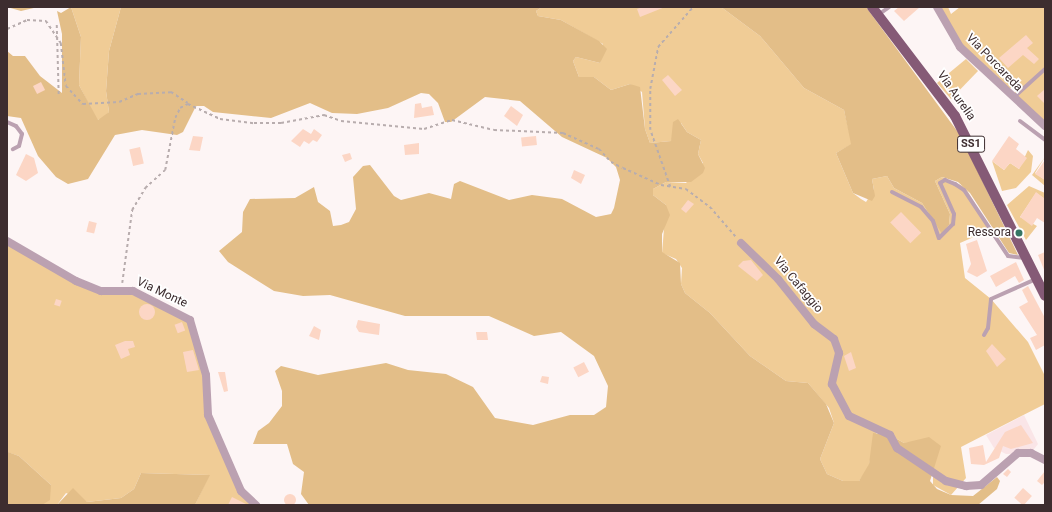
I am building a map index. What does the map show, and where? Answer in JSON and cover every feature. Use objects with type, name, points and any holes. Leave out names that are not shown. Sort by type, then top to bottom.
[{"type":"main road","name":"Via Aurelia","points":[[872,7],[955,116],[1045,296]]},
{"type":"street","name":"Via Porcareda","points":[[937,7],[960,47],[1012,99],[1045,126]]},
{"type":"street","name":"Via Monte","points":[[7,241],[76,281],[101,291],[120,288],[134,291],[182,314],[193,326],[206,375],[208,415],[241,491],[256,505]]},
{"type":"street","name":"Via Cafaggio","points":[[741,242],[778,279],[814,324],[834,339],[839,353],[832,384],[849,416],[890,435],[897,448],[946,481],[966,486],[981,485],[1018,453],[1032,453],[1045,460]]},
{"type":"lane","points":[[878,15],[889,7]]},
{"type":"lane","points":[[1012,99],[1045,69]]},
{"type":"lane","points":[[1020,121],[1045,140]]},
{"type":"lane","points":[[7,122],[16,126],[22,134],[19,146],[13,149]]},
{"type":"lane","points":[[892,192],[921,207],[939,238],[953,224],[954,214],[940,183],[945,180],[955,184],[964,190],[1008,256],[1026,258]]},
{"type":"lane","points":[[984,335],[988,328],[991,299],[1036,279]]},
{"type":"path","points":[[670,187],[650,130],[650,89],[658,48],[693,7]]},
{"type":"path","points":[[7,29],[27,20],[46,21],[58,39],[66,86],[83,104],[119,102],[138,94],[171,92],[188,104],[220,119],[281,123],[324,115],[341,121],[424,129],[452,120],[494,130],[563,133],[599,149],[611,162],[670,187],[686,189],[710,207],[741,242]]},
{"type":"path","points":[[57,25],[59,96]]},
{"type":"path","points":[[120,288],[126,271],[132,210],[145,188],[165,170],[175,118],[180,108],[188,104]]},
{"type":"shaded area","points":[[7,7],[38,7],[21,11]]},
{"type":"shaded area","points":[[71,7],[121,7],[109,51],[106,91],[109,112],[103,119],[97,120],[79,85],[81,37]]},
{"type":"shaded area","points":[[71,7],[81,37],[79,85],[98,120],[109,112],[106,91],[109,51],[121,7],[542,7],[536,11],[538,16],[561,20],[599,41],[607,49],[600,63],[576,57],[573,61],[579,77],[594,77],[611,90],[630,84],[640,87],[645,129],[650,143],[671,141],[673,122],[678,119],[687,132],[701,140],[698,154],[705,168],[703,173],[691,182],[666,182],[653,189],[653,195],[666,205],[670,215],[662,234],[662,252],[680,263],[681,284],[685,293],[710,313],[750,356],[786,381],[808,383],[826,404],[834,423],[820,459],[827,474],[843,481],[859,481],[869,464],[873,433],[890,435],[904,443],[929,437],[941,446],[930,481],[937,489],[951,495],[973,496],[997,477],[1000,481],[997,489],[978,505],[309,505],[301,494],[304,472],[293,464],[287,444],[253,444],[258,431],[269,423],[282,406],[282,391],[275,371],[281,366],[318,375],[386,363],[408,370],[446,374],[473,387],[495,418],[533,425],[570,415],[594,415],[606,407],[608,386],[594,356],[561,332],[534,336],[489,316],[405,316],[330,295],[303,296],[274,291],[228,262],[219,251],[242,232],[243,212],[250,199],[295,198],[314,187],[318,202],[330,211],[333,226],[341,225],[349,222],[356,209],[353,177],[363,166],[370,165],[394,196],[401,200],[429,193],[451,199],[454,184],[460,181],[509,200],[532,195],[562,199],[596,217],[611,214],[614,208],[620,180],[616,167],[607,158],[562,137],[520,101],[485,97],[451,122],[445,122],[438,103],[429,94],[421,93],[388,108],[357,114],[332,113],[310,103],[271,118],[213,112],[204,106],[196,106],[183,132],[177,135],[142,130],[115,135],[88,179],[68,184],[56,177],[38,156],[21,118],[7,116],[7,51],[13,56],[25,56],[40,76],[62,93],[62,34],[57,11],[61,13]]},
{"type":"shaded area","points":[[542,7],[721,7],[760,36],[804,88],[844,110],[852,144],[836,153],[853,193],[861,199],[866,202],[874,190],[872,179],[887,176],[894,188],[922,203],[942,233],[949,225],[950,214],[935,181],[942,177],[965,187],[994,235],[976,236],[960,243],[965,278],[991,299],[1028,342],[1045,376],[1045,404],[961,447],[966,478],[951,495],[933,485],[933,476],[919,442],[904,443],[890,435],[876,433],[868,469],[859,481],[843,481],[827,474],[820,459],[834,423],[829,408],[808,383],[786,381],[750,356],[710,313],[685,293],[681,284],[682,268],[676,259],[662,253],[666,205],[653,195],[653,189],[666,182],[686,183],[703,163],[698,154],[701,140],[687,132],[681,123],[671,141],[650,143],[645,129],[642,92],[630,84],[611,90],[594,77],[579,77],[573,61],[576,57],[600,63],[603,44],[561,20],[538,16],[536,11]]},
{"type":"shaded area","points":[[721,7],[866,7],[960,135],[1018,255],[1009,253],[970,193],[958,182],[942,177],[935,181],[950,214],[949,225],[942,234],[922,203],[894,188],[887,176],[872,179],[875,196],[872,201],[853,193],[836,153],[851,144],[844,110],[804,88],[760,36]]},
{"type":"shaded area","points":[[939,7],[948,7],[951,14],[960,7],[1045,7],[1045,123],[1012,95],[1016,91],[1012,87],[1007,91],[961,46]]},
{"type":"shaded area","points":[[966,59],[978,71],[951,99],[937,83]]},
{"type":"shaded area","points":[[1028,150],[1033,156],[1031,172],[1016,188],[1002,191],[992,161],[1004,170],[1010,163],[1019,169]]},
{"type":"shaded area","points":[[1045,157],[1035,173],[1045,180],[1045,186],[1032,175]]},
{"type":"shaded area","points":[[1029,186],[1045,193],[1045,199],[1036,193],[1020,217],[1037,226],[1026,240],[1007,205]]},
{"type":"shaded area","points":[[7,242],[101,291],[120,289],[189,320],[203,375],[206,415],[237,484],[255,505],[195,505],[209,475],[141,473],[134,489],[121,498],[87,502],[66,493],[57,505],[42,505],[51,485],[19,456],[7,452]]},
{"type":"shaded area","points":[[1024,415],[1038,444],[1031,453],[1006,454],[994,448],[986,435]]},
{"type":"shaded area","points":[[8,452],[19,456],[51,485],[50,500],[42,505],[7,505]]},
{"type":"shaded area","points":[[141,473],[210,475],[195,505],[57,505],[73,488],[87,502],[121,498],[134,489]]},
{"type":"building","points":[[643,7],[665,7],[640,17],[637,9]]},
{"type":"building","points":[[899,7],[920,7],[904,21],[894,11]]},
{"type":"building","points":[[1026,35],[1033,43],[1027,48],[1039,59],[1034,64],[1023,55],[1008,68],[999,58]]},
{"type":"building","points":[[668,75],[682,90],[675,96],[662,80]]},
{"type":"building","points":[[41,82],[45,90],[37,94],[33,86]]},
{"type":"building","points":[[1045,89],[1045,104],[1037,96]]},
{"type":"building","points":[[421,103],[422,108],[432,106],[434,115],[414,118],[415,104]]},
{"type":"building","points":[[511,106],[523,115],[517,126],[504,116]]},
{"type":"building","points":[[303,129],[311,134],[314,129],[322,135],[317,142],[313,140],[309,144],[304,141],[300,147],[291,141]]},
{"type":"building","points":[[193,136],[203,137],[200,151],[189,150]]},
{"type":"building","points":[[536,136],[537,145],[522,147],[521,138]]},
{"type":"building","points":[[1009,136],[1019,144],[1016,149],[1027,158],[1019,169],[1010,163],[1004,170],[992,161]]},
{"type":"building","points":[[419,143],[419,154],[405,155],[404,145]]},
{"type":"building","points":[[140,147],[144,164],[133,166],[129,149]]},
{"type":"building","points":[[350,153],[352,159],[345,162],[342,155]]},
{"type":"building","points":[[26,154],[34,158],[38,173],[26,181],[16,175]]},
{"type":"building","points":[[1045,160],[1045,180],[1035,174]]},
{"type":"building","points":[[574,170],[585,175],[581,184],[571,178]]},
{"type":"building","points":[[1036,192],[1045,199],[1045,223],[1037,218],[1032,226],[1020,217]]},
{"type":"building","points":[[688,200],[694,204],[686,213],[681,209]]},
{"type":"building","points":[[901,212],[921,233],[910,243],[890,222]]},
{"type":"building","points":[[89,221],[97,223],[94,234],[86,232]]},
{"type":"building","points":[[977,240],[987,271],[977,277],[967,272],[971,264],[966,244]]},
{"type":"building","points":[[1045,252],[1045,272],[1038,255]]},
{"type":"building","points":[[751,260],[763,275],[757,281],[738,266],[743,261]]},
{"type":"building","points":[[1016,262],[1024,280],[1019,283],[1015,276],[996,287],[990,276]]},
{"type":"building","points":[[1028,286],[1045,318],[1045,345],[1036,350],[1030,338],[1037,335],[1019,307],[1028,302],[1022,290]]},
{"type":"building","points":[[56,299],[62,301],[60,307],[54,305]]},
{"type":"building","points":[[147,304],[154,309],[155,312],[150,319],[147,320],[140,315],[139,312],[144,305]]},
{"type":"building","points":[[358,320],[380,324],[379,335],[359,332],[356,327]]},
{"type":"building","points":[[182,322],[185,330],[178,333],[175,325]]},
{"type":"building","points":[[314,326],[321,330],[319,340],[309,336]]},
{"type":"building","points":[[476,332],[487,332],[488,340],[477,340]]},
{"type":"building","points":[[125,341],[133,341],[135,347],[128,349],[130,355],[121,359],[115,345]]},
{"type":"building","points":[[992,344],[1006,359],[997,367],[986,351]]},
{"type":"building","points":[[193,350],[199,370],[187,372],[183,352]]},
{"type":"building","points":[[851,352],[856,368],[849,371],[844,356]]},
{"type":"building","points":[[584,362],[589,372],[578,377],[573,367]]},
{"type":"building","points":[[218,372],[225,372],[228,391],[224,392]]},
{"type":"building","points":[[542,376],[549,377],[548,384],[540,382]]},
{"type":"building","points":[[1021,425],[1033,443],[1011,449],[1003,446],[999,458],[984,465],[971,464],[969,448],[983,445],[986,462],[1005,432]]},
{"type":"building","points":[[1008,469],[1011,472],[1007,477],[1003,474]]},
{"type":"building","points":[[1045,471],[1045,482],[1042,485],[1037,481]]},
{"type":"building","points":[[1023,488],[1032,496],[1024,505],[1014,498]]},
{"type":"building","points":[[292,494],[295,495],[295,505],[288,506],[285,505],[284,498],[285,495]]},
{"type":"building","points":[[232,497],[248,505],[228,505]]},
{"type":"place","name":"Ressora","points":[[1019,233]]}]
